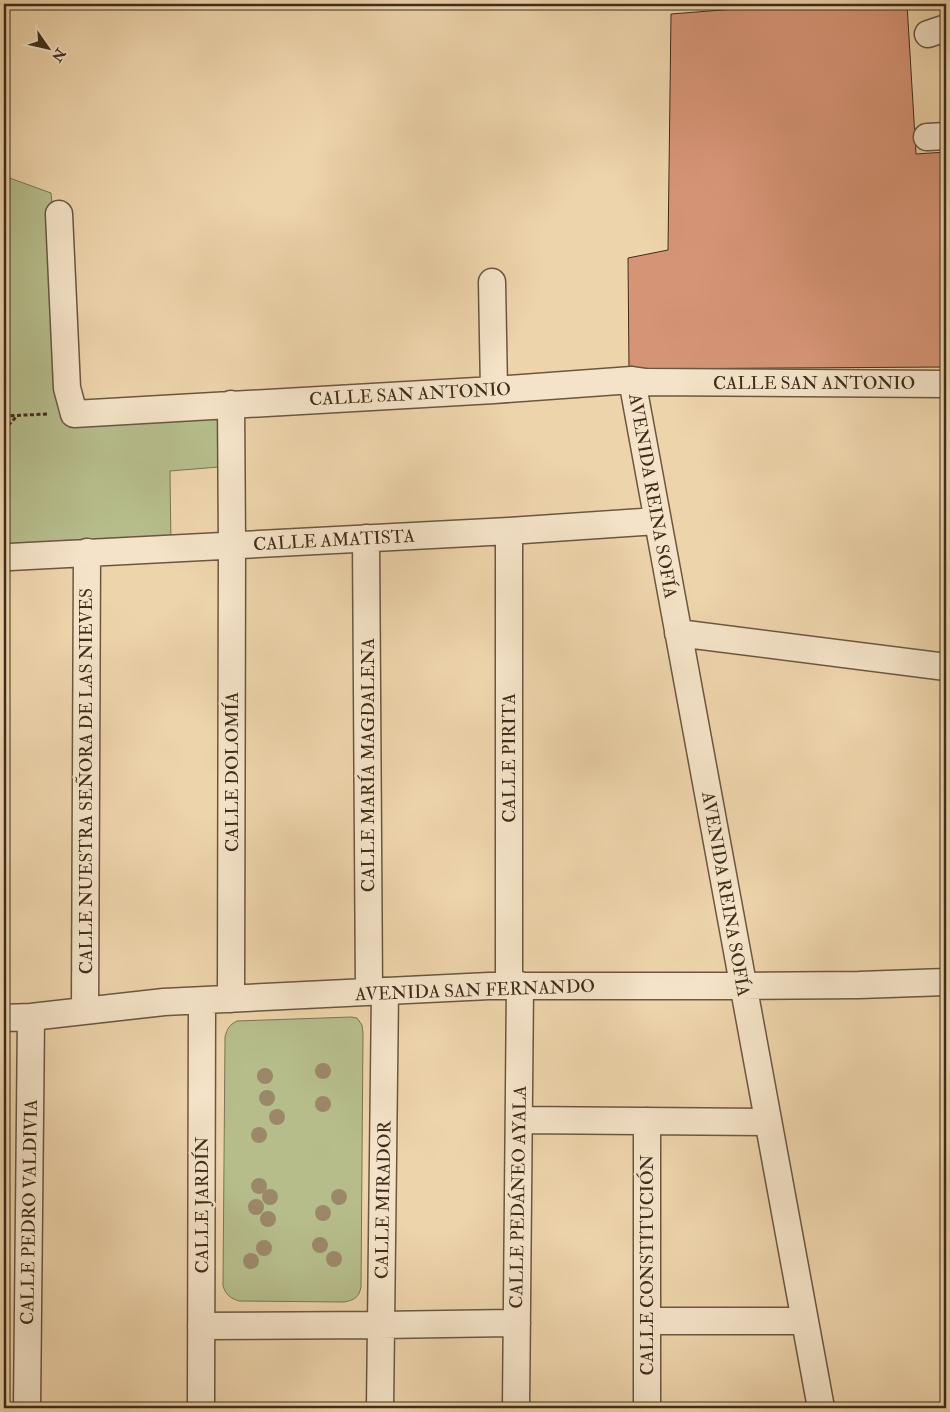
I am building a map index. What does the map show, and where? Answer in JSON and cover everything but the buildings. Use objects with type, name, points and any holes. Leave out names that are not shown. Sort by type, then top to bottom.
[{"type":"street","points":[[59,214],[67,388],[74,414]]},
{"type":"street","points":[[492,282],[494,390]]},
{"type":"street","name":"CALLE SAN ANTONIO","points":[[74,414],[494,390],[632,380],[655,382],[946,384]]},
{"type":"street","name":"AVENIDA REINA SOFÍA","points":[[632,380],[821,1408]]},
{"type":"street","name":"CALLE DOLOMÍA","points":[[231,404],[231,999]]},
{"type":"street","name":"CALLE AMATISTA","points":[[10,557],[509,531],[658,521]]},
{"type":"street","name":"CALLE PIRITA","points":[[509,531],[515,985]]},
{"type":"street","name":"CALLE MARÍA MAGDALENA","points":[[366,538],[377,992]]},
{"type":"street","name":"CALLE NUESTRA SEÑORA DE LAS NIEVES","points":[[85,1010],[87,552]]},
{"type":"street","points":[[678,633],[946,666]]},
{"type":"street","name":"AVENIDA SAN FERNANDO","points":[[4,1018],[31,1017],[164,1002],[515,985],[743,986],[946,982]]},
{"type":"street","name":"CALLE PEDÁNEO AYALA","points":[[515,985],[519,1120],[516,1408]]},
{"type":"street","name":"CALLE MIRADOR","points":[[377,992],[381,1325],[380,1408]]},
{"type":"street","name":"CALLE JARDÍN","points":[[201,1408],[202,1001]]},
{"type":"street","name":"CALLE PEDRO VALDIVIA","points":[[27,1408],[31,1017]]},
{"type":"street","points":[[519,1120],[768,1122]]},
{"type":"street","name":"CALLE CONSTITUCIÓN","points":[[647,1121],[647,1408]]},
{"type":"street","points":[[647,1321],[805,1321]]},
{"type":"street","points":[[202,1326],[517,1323]]},
{"type":"path","points":[[4,416],[74,414]]},
{"type":"path","points":[[4,430],[18,416]]},
{"type":"green space","points":[[4,176],[51,193],[64,337],[74,413],[231,404],[231,466],[170,471],[171,548],[10,557],[4,635]]},
{"type":"green space","points":[[357,1018],[362,1025],[363,1033],[361,1287],[358,1296],[344,1302],[236,1300],[227,1294],[223,1286],[225,1037],[227,1032],[230,1026],[237,1021]]}]
